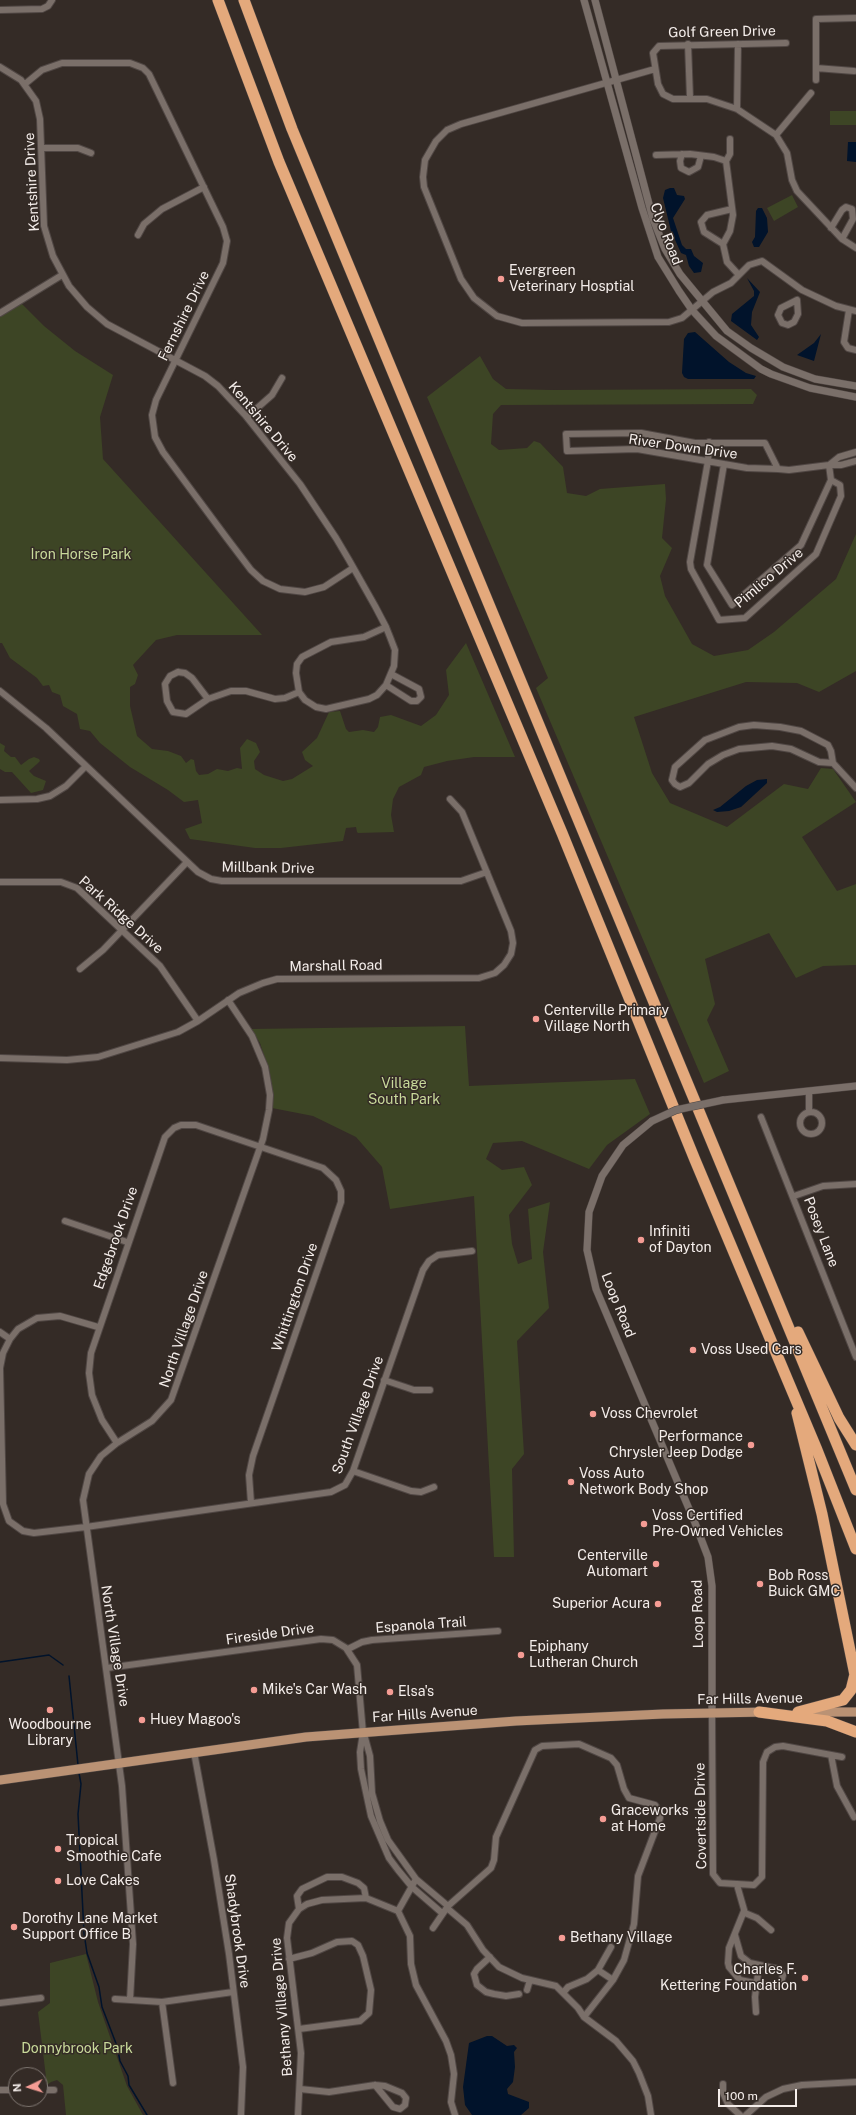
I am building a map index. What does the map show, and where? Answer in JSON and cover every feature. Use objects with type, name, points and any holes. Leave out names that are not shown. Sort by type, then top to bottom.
[{"type":"highway","points":[[218,0],[279,162],[553,812],[695,1160],[793,1392],[856,1549]]},
{"type":"highway","points":[[244,0],[295,136],[856,1490]]},
{"type":"highway","points":[[739,1207],[839,1418],[856,1445]]},
{"type":"highway","points":[[793,1392],[801,1435],[822,1514],[856,1677],[852,1690],[843,1700],[798,1712]]},
{"type":"highway","points":[[759,1712],[827,1721],[856,1732]]},
{"type":"main road","name":"Far Hills Avenue","points":[[0,1780],[301,1737],[516,1721],[712,1712],[856,1712]]},
{"type":"street","points":[[0,10],[42,9],[48,6],[52,0]]},
{"type":"street","name":"Clyo Road","points":[[584,0],[642,208],[658,257],[692,310],[716,336],[749,361],[772,374],[821,391],[856,397]]},
{"type":"street","name":"Clyo Road","points":[[595,0],[618,80],[653,219],[669,255],[680,274],[727,331],[751,348],[783,366],[815,379],[856,386]]},
{"type":"street","points":[[816,80],[816,19],[856,18]]},
{"type":"street","name":"Golf Green Drive","points":[[655,69],[653,53],[656,48],[664,45],[786,43]]},
{"type":"street","points":[[688,44],[690,98]]},
{"type":"street","points":[[738,44],[738,109]]},
{"type":"street","name":"Fernshire Drive","points":[[25,84],[42,70],[62,63],[119,62],[130,63],[143,68],[155,83],[223,227],[226,250],[223,263],[153,407],[152,422],[155,437],[163,452],[251,570],[270,586],[298,592],[324,587],[354,568]]},
{"type":"street","name":"Kentshire Drive","points":[[0,67],[15,75],[25,84],[33,96],[39,111],[44,226],[50,249],[62,275],[79,298],[97,316],[119,331],[205,376],[218,386],[247,417],[300,484],[354,568],[386,627],[395,650],[391,674],[386,685]]},
{"type":"street","points":[[816,68],[854,71]]},
{"type":"street","points":[[856,248],[842,239],[797,191],[792,180],[787,153],[776,135],[738,109],[716,101],[690,98],[673,99],[663,94],[658,84],[655,69],[461,124],[447,130],[436,140],[425,160],[423,177],[427,196],[467,289],[480,304],[504,319],[536,324],[669,322],[679,319],[713,292],[730,283],[749,265],[762,261],[802,290],[820,300],[853,310],[844,342],[848,348],[856,350]]},
{"type":"street","points":[[776,135],[811,93]]},
{"type":"street","points":[[730,139],[730,154],[726,162],[732,209],[732,224],[723,244],[727,262],[738,274]]},
{"type":"street","points":[[41,148],[78,148],[91,153]]},
{"type":"street","points":[[656,155],[682,154],[714,157],[726,162]]},
{"type":"street","points":[[682,154],[680,160],[681,168],[689,172],[698,167],[701,156]]},
{"type":"street","points":[[138,235],[144,224],[162,209],[204,187]]},
{"type":"street","points":[[831,228],[842,210],[846,207],[852,209],[854,219],[842,239]]},
{"type":"street","points":[[723,244],[712,239],[704,232],[701,222],[707,215],[732,209]]},
{"type":"street","points":[[0,313],[62,275]]},
{"type":"street","points":[[797,300],[802,290]]},
{"type":"street","points":[[247,417],[272,395],[282,378]]},
{"type":"street","name":"River Down Drive","points":[[778,469],[765,443],[695,443],[641,432],[566,434],[567,451],[637,449],[747,468],[800,470],[829,465],[841,465],[856,461]]},
{"type":"street","name":"Pimlico Drive","points":[[709,442],[708,461],[690,562],[691,570],[719,620],[745,618],[816,554],[840,496],[840,485],[831,480]]},
{"type":"street","name":"River Down Drive","points":[[829,465],[840,457],[856,452]]},
{"type":"street","name":"Pimlico Drive","points":[[724,464],[707,565],[732,605],[801,545],[831,480],[829,465]]},
{"type":"street","points":[[386,627],[364,637],[331,642],[302,657],[296,669],[299,692],[309,704],[326,709],[372,698],[386,685],[411,701],[417,701],[421,697],[419,689],[391,674]]},
{"type":"street","points":[[208,699],[192,678],[185,673],[174,673],[165,684],[168,706],[178,714],[186,714],[208,699],[231,691],[246,691],[275,699],[285,698],[299,692]]},
{"type":"street","name":"Millbank Drive","points":[[0,691],[46,728],[187,862],[204,876],[222,881],[460,881],[487,872]]},
{"type":"street","points":[[833,763],[819,762],[791,749],[772,746],[752,746],[723,755],[708,764],[689,783],[680,787],[672,780],[675,766],[705,740],[739,727],[754,725],[780,727],[801,732],[828,745],[831,751],[833,763],[856,788]]},
{"type":"street","points":[[0,800],[37,799],[50,796],[66,786],[86,766]]},
{"type":"street","name":"Marshall Road","points":[[0,1058],[67,1060],[89,1059],[168,1036],[198,1021],[228,1000],[252,986],[284,979],[478,978],[492,974],[500,969],[508,960],[513,943],[511,931],[462,812],[450,799]]},
{"type":"street","points":[[80,969],[103,950],[122,931],[187,862]]},
{"type":"street","name":"Park Ridge Drive","points":[[0,882],[61,882],[71,885],[122,931],[166,974],[198,1021]]},
{"type":"street","name":"North Village Drive","points":[[130,2000],[133,1944],[119,1763],[86,1527],[84,1500],[89,1474],[101,1456],[117,1443],[159,1416],[171,1400],[176,1390],[260,1147],[269,1110],[270,1095],[266,1067],[252,1036],[228,1000]]},
{"type":"street","name":"Loop Road","points":[[712,1712],[712,1586],[708,1558],[695,1523],[596,1289],[587,1250],[589,1212],[602,1176],[623,1145],[652,1121],[676,1110],[723,1100],[856,1086]]},
{"type":"street","points":[[809,1091],[809,1112]]},
{"type":"street","name":"Posey Lane","points":[[761,1117],[794,1196],[856,1357]]},
{"type":"street","name":"Edgebrook Drive","points":[[117,1443],[96,1408],[90,1385],[91,1353],[98,1327],[162,1142],[174,1128],[186,1124],[196,1125],[260,1147]]},
{"type":"street","name":"Whittington Drive","points":[[251,1503],[249,1474],[253,1456],[339,1206],[341,1196],[339,1185],[329,1172],[260,1147]]},
{"type":"street","points":[[794,1196],[823,1186],[856,1184]]},
{"type":"street","points":[[65,1221],[127,1242]]},
{"type":"street","name":"South Village Drive","points":[[10,1339],[3,1353],[0,1368],[4,1511],[13,1526],[28,1532],[86,1527],[331,1492],[348,1482],[353,1471],[425,1265],[433,1257],[444,1253],[472,1251]]},
{"type":"street","points":[[0,1332],[10,1339],[24,1325],[46,1316],[67,1317],[98,1327]]},
{"type":"street","points":[[384,1380],[414,1390],[430,1390]]},
{"type":"street","points":[[353,1471],[411,1491],[421,1492],[434,1487]]},
{"type":"street","name":"Espanola Trail","points":[[348,1649],[362,1642],[372,1640],[498,1631]]},
{"type":"street","name":"Fireside Drive","points":[[106,1668],[321,1639],[333,1640],[348,1649]]},
{"type":"street","points":[[348,1649],[357,1665],[363,1733],[370,1756],[372,1793],[380,1821],[388,1840],[416,1879],[467,1925],[499,1967],[512,1975],[556,1986],[578,2008],[584,2017],[616,2041],[633,2061],[644,2086],[651,2115]]},
{"type":"street","name":"Covertside Drive","points":[[712,1712],[713,1874],[720,1883],[754,1885],[762,1877],[763,1762],[767,1752],[774,1747],[783,1746],[842,1757]]},
{"type":"street","points":[[363,1733],[360,1752],[361,1769],[371,1816],[389,1858],[412,1887],[442,1913]]},
{"type":"street","points":[[433,1928],[447,1907],[491,1868],[494,1860],[496,1836],[533,1753],[542,1746],[579,1744],[598,1751],[615,1761],[629,1798],[655,1806],[660,1811],[660,1818],[639,1878],[632,1935],[624,1962],[613,1980],[584,2017]]},
{"type":"street","name":"Shadybrook Drive","points":[[194,1752],[222,1906],[234,1992],[243,2067],[241,2115]]},
{"type":"street","points":[[831,1755],[838,1786],[854,1817]]},
{"type":"street","points":[[366,1898],[364,1888],[358,1883],[342,1877],[327,1877],[302,1889],[297,1896],[299,1908],[314,1901],[366,1898],[398,1911],[410,1936],[411,1964],[416,1985],[446,2041],[451,2055],[454,2074],[451,2102],[455,2115]]},
{"type":"street","points":[[398,1911],[416,1879]]},
{"type":"street","points":[[737,1885],[744,1911],[748,1915],[757,1918],[772,1930]]},
{"type":"street","name":"Bethany Village Drive","points":[[298,2115],[301,2066],[299,2029],[289,1959],[287,1929],[299,1908]]},
{"type":"street","points":[[735,1935],[741,1956],[750,1963],[778,1969],[783,1975],[781,1983],[778,1986],[740,1980],[729,1967],[728,1952],[744,1911]]},
{"type":"street","points":[[289,1959],[312,1953],[337,1942],[349,1940],[356,1942],[360,1948],[368,1973],[371,1995],[368,2013],[360,2021],[299,2029]]},
{"type":"street","points":[[563,1993],[568,1987],[587,1979],[598,1970],[611,1947]]},
{"type":"street","points":[[490,1957],[476,1969],[474,1974],[477,1985],[486,1992],[494,1994],[506,1996],[519,1994]]},
{"type":"street","points":[[756,2012],[755,1997],[758,1984],[759,1965]]},
{"type":"street","points":[[598,1970],[613,1980]]},
{"type":"street","points":[[527,1990],[530,1980]]},
{"type":"street","points":[[115,1999],[162,2002],[234,1992]]},
{"type":"street","points":[[0,2003],[41,1998]]},
{"type":"street","points":[[162,2002],[173,2083]]},
{"type":"street","points":[[746,2115],[766,2097],[783,2089],[802,2085],[856,2082]]},
{"type":"street","points":[[723,2084],[723,2093],[728,2104],[740,2115]]},
{"type":"street","points":[[300,2089],[329,2092],[375,2085],[385,2086],[402,2093],[406,2098],[405,2105],[400,2109],[393,2107],[375,2085]]},
{"type":"street","points":[[48,2090],[54,2090]]},
{"type":"green space","points":[[830,111],[856,111],[856,125],[830,125]]},
{"type":"green space","points":[[792,195],[798,207],[774,221],[767,208]]},
{"type":"green space","name":"Iron Horse Park","points":[[20,302],[44,326],[75,351],[113,375],[100,417],[103,459],[262,635],[177,635],[156,640],[133,665],[138,675],[135,684],[130,687],[130,706],[137,736],[152,749],[168,751],[181,756],[186,763],[191,759],[194,760],[196,771],[199,775],[208,774],[217,769],[228,771],[237,768],[242,769],[240,748],[247,739],[256,743],[260,752],[254,761],[255,769],[264,775],[283,781],[292,779],[313,766],[305,760],[302,752],[317,738],[329,712],[340,711],[346,729],[349,732],[363,730],[374,732],[378,727],[380,717],[391,715],[421,726],[436,715],[449,695],[446,670],[466,643],[515,757],[474,757],[447,761],[424,767],[421,775],[399,787],[393,799],[391,815],[394,832],[358,833],[356,827],[346,828],[343,841],[281,848],[255,848],[190,839],[185,829],[202,823],[198,800],[184,802],[168,790],[130,767],[100,743],[90,731],[80,729],[77,714],[63,706],[60,695],[52,692],[49,685],[43,686],[37,678],[10,658],[2,643],[0,643],[0,313]]},
{"type":"green space","points":[[480,356],[493,379],[506,389],[751,389],[757,395],[753,404],[501,405],[493,414],[491,444],[499,450],[527,448],[534,441],[540,443],[563,467],[567,493],[586,496],[600,489],[665,484],[666,499],[662,538],[672,548],[660,576],[665,596],[692,644],[714,656],[748,650],[774,632],[836,579],[856,534],[856,671],[819,692],[797,683],[746,682],[634,717],[652,773],[670,803],[727,827],[784,784],[808,789],[821,768],[833,769],[856,802],[802,837],[837,891],[856,884],[856,965],[823,966],[796,978],[769,933],[705,959],[715,1004],[707,1020],[729,1071],[704,1083],[536,688],[548,678],[427,397]]},
{"type":"green space","points":[[0,743],[5,746],[4,751],[11,757],[15,757],[21,765],[34,757],[39,759],[40,761],[29,771],[34,776],[46,781],[43,790],[31,793],[12,772],[5,772],[0,769]]},
{"type":"green space","name":"Village South Park","points":[[465,1026],[469,1086],[635,1079],[650,1114],[607,1145],[589,1169],[522,1141],[493,1143],[486,1159],[502,1170],[524,1167],[532,1185],[509,1215],[512,1244],[518,1264],[532,1259],[528,1209],[550,1202],[543,1252],[549,1308],[517,1341],[524,1454],[512,1469],[514,1557],[494,1557],[474,1196],[390,1209],[382,1167],[356,1137],[313,1116],[272,1108],[270,1073],[260,1043],[251,1029]]},
{"type":"green space","name":"Donnybrook Park","points":[[86,1954],[98,2002],[127,2086],[143,2115],[66,2115],[63,2085],[57,2080],[48,2084],[48,2067],[45,2067],[38,2012],[50,2003],[50,1963]]},
{"type":"water","points":[[848,142],[856,142],[856,162],[847,161]]},
{"type":"water","points":[[674,188],[677,195],[684,196],[685,199],[673,218],[682,245],[686,249],[691,249],[694,256],[703,263],[701,272],[694,273],[689,266],[686,255],[681,253],[671,231],[663,198],[665,190]]},
{"type":"water","points":[[758,208],[762,208],[767,218],[768,232],[759,247],[754,247],[752,242],[755,237],[756,211]]},
{"type":"water","points":[[747,278],[760,292],[752,312],[751,325],[759,337],[757,340],[731,321],[732,314],[754,296],[754,291]]},
{"type":"water","points":[[695,332],[729,362],[746,373],[756,376],[754,379],[688,379],[684,377],[682,373],[684,339],[688,333]]},
{"type":"water","points":[[821,334],[814,361],[797,355],[814,343]]},
{"type":"water","points":[[767,779],[767,783],[741,807],[729,811],[717,812],[713,810],[720,807],[746,786],[757,780]]},
{"type":"water","points":[[487,2036],[492,2036],[507,2046],[514,2045],[517,2048],[514,2052],[515,2067],[513,2082],[507,2089],[508,2094],[529,2102],[529,2108],[521,2115],[472,2115],[465,2105],[463,2087],[469,2043]]},
{"type":"waterway","points":[[0,1662],[49,1655],[63,1665]]},
{"type":"waterway","points":[[69,1676],[78,1765]]},
{"type":"waterway","points":[[79,1773],[81,1784],[78,1814],[84,1933],[87,1953],[99,1987],[102,2007],[117,2046],[120,2061],[128,2076],[129,2085],[147,2115]]},
{"type":"place","name":"Evergreen Veterinary Hosptial","points":[[501,279]]},
{"type":"place","name":"Centerville Primary Village North","points":[[536,1019]]},
{"type":"place","name":"Infiniti of Dayton","points":[[641,1240]]},
{"type":"place","name":"Voss Used Cars","points":[[693,1350]]},
{"type":"place","name":"Voss Chevrolet","points":[[593,1414]]},
{"type":"place","name":"Performance Chrysler Jeep Dodge","points":[[751,1445]]},
{"type":"place","name":"Voss Auto Network Body Shop","points":[[571,1482]]},
{"type":"place","name":"Voss Certified Pre-Owned Vehicles","points":[[644,1524]]},
{"type":"place","name":"Centerville Automart","points":[[656,1564]]},
{"type":"place","name":"Bob Ross Buick GMC","points":[[760,1584]]},
{"type":"place","name":"Superior Acura","points":[[658,1604]]},
{"type":"place","name":"Epiphany Lutheran Church","points":[[521,1655]]},
{"type":"place","name":"Mike's Car Wash","points":[[254,1690]]},
{"type":"place","name":"Elsa's","points":[[390,1692]]},
{"type":"place","name":"Woodbourne Library","points":[[50,1710]]},
{"type":"place","name":"Huey Magoo's","points":[[142,1720]]},
{"type":"place","name":"Graceworks at Home","points":[[603,1819]]},
{"type":"place","name":"Tropical Smoothie Cafe","points":[[58,1849]]},
{"type":"place","name":"Love Cakes","points":[[58,1881]]},
{"type":"place","name":"Dorothy Lane Market Support Office B","points":[[14,1927]]},
{"type":"place","name":"Bethany Village","points":[[562,1938]]},
{"type":"place","name":"Charles F. Kettering Foundation","points":[[805,1978]]}]
